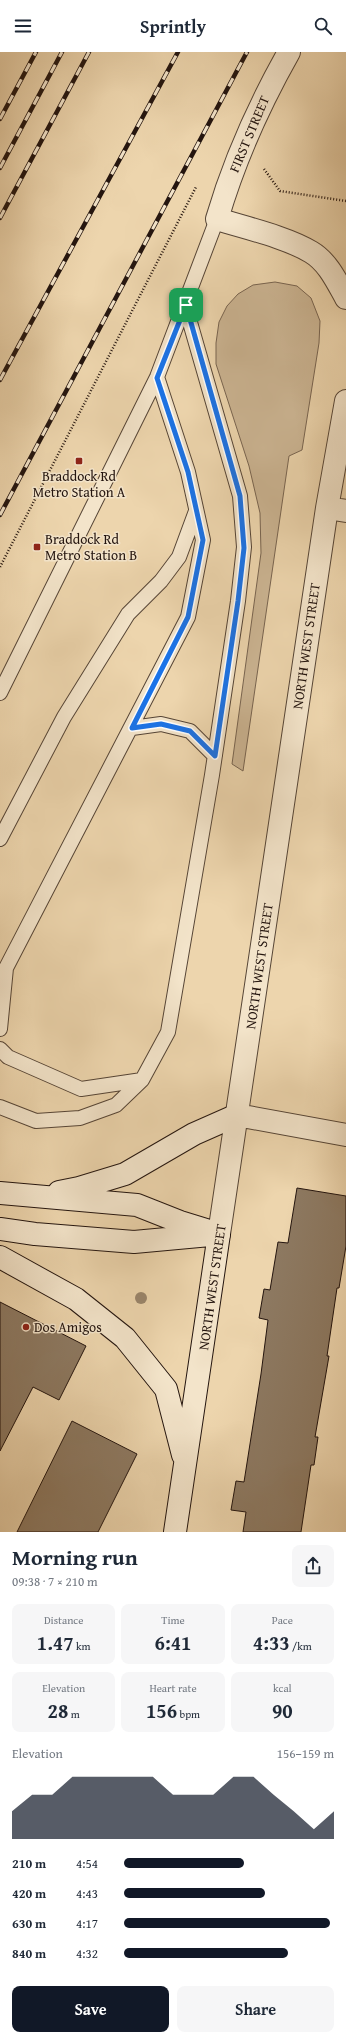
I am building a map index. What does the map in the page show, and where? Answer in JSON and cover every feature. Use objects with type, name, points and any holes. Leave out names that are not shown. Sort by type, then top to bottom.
[{"type":"street","name":"FIRST STREET","points":[[217,220],[227,185],[240,154],[270,85],[289,52]]},
{"type":"street","points":[[217,220],[279,239],[312,252],[332,273],[346,298]]},
{"type":"street","name":"NORTH WEST STREET","points":[[175,1532],[237,1115],[336,510],[346,401]]},
{"type":"street","points":[[36,1197],[79,1188],[125,1174],[194,1134],[237,1115],[346,1135]]},
{"type":"street","points":[[0,1193],[137,1205],[180,1222],[219,1234]]},
{"type":"street","points":[[0,1229],[35,1234],[134,1242],[219,1234]]},
{"type":"street","points":[[0,1257],[76,1299],[125,1338],[166,1389],[186,1465]]},
{"type":"lane","points":[[0,693],[157,378],[217,220]]},
{"type":"lane","points":[[0,1107],[36,1121],[80,1118],[116,1105],[142,1080],[168,1032],[215,756],[238,601],[244,548],[240,496],[186,305]]},
{"type":"lane","points":[[0,1029],[6,968],[132,728],[188,617],[203,540],[188,472],[157,378]]},
{"type":"lane","points":[[0,839],[64,717],[128,614],[161,581],[179,557],[196,511]]},
{"type":"lane","points":[[132,728],[161,724],[190,731],[215,756]]},
{"type":"lane","points":[[0,1049],[8,1058],[81,1089],[142,1080]]},
{"type":"path","points":[[240,154],[258,162],[280,191],[346,201]]},
{"type":"path","points":[[0,567],[196,186]]},
{"type":"shaded area","points":[[275,282],[297,286],[311,298],[320,321],[319,343],[302,450],[289,456],[243,771],[232,764],[261,553],[260,513],[249,466],[216,364],[216,343],[219,322],[227,306],[238,294],[253,285]]},
{"type":"building","points":[[297,1188],[346,1196],[346,1246],[339,1288],[337,1288],[327,1356],[329,1356],[315,1437],[318,1437],[314,1465],[311,1465],[301,1532],[243,1532],[246,1512],[231,1510],[236,1481],[244,1482],[261,1374],[268,1320],[259,1318],[264,1289],[270,1290],[278,1242],[288,1243]]},
{"type":"building","points":[[0,1302],[86,1346],[59,1400],[33,1387],[0,1451]]},
{"type":"building","points":[[72,1421],[137,1454],[98,1532],[17,1532]]},
{"type":"railway","points":[[0,119],[36,52]]},
{"type":"railway","points":[[0,168],[62,52]]},
{"type":"railway","points":[[0,218],[89,52]]},
{"type":"railway","points":[[0,380],[178,52]]},
{"type":"railway","points":[[0,515],[247,52]]},
{"type":"place","name":"Braddock Rd Metro Station A","points":[[79,461]]},
{"type":"place","name":"Braddock Rd Metro Station B","points":[[37,547]]},
{"type":"place","name":"Dos Amigos","points":[[26,1327]]},
{"type":"route","points":[[186,305],[240,496],[244,548],[238,601],[215,756],[190,731],[161,724],[132,728],[188,617],[203,540],[188,472],[157,378],[186,305]]}]
